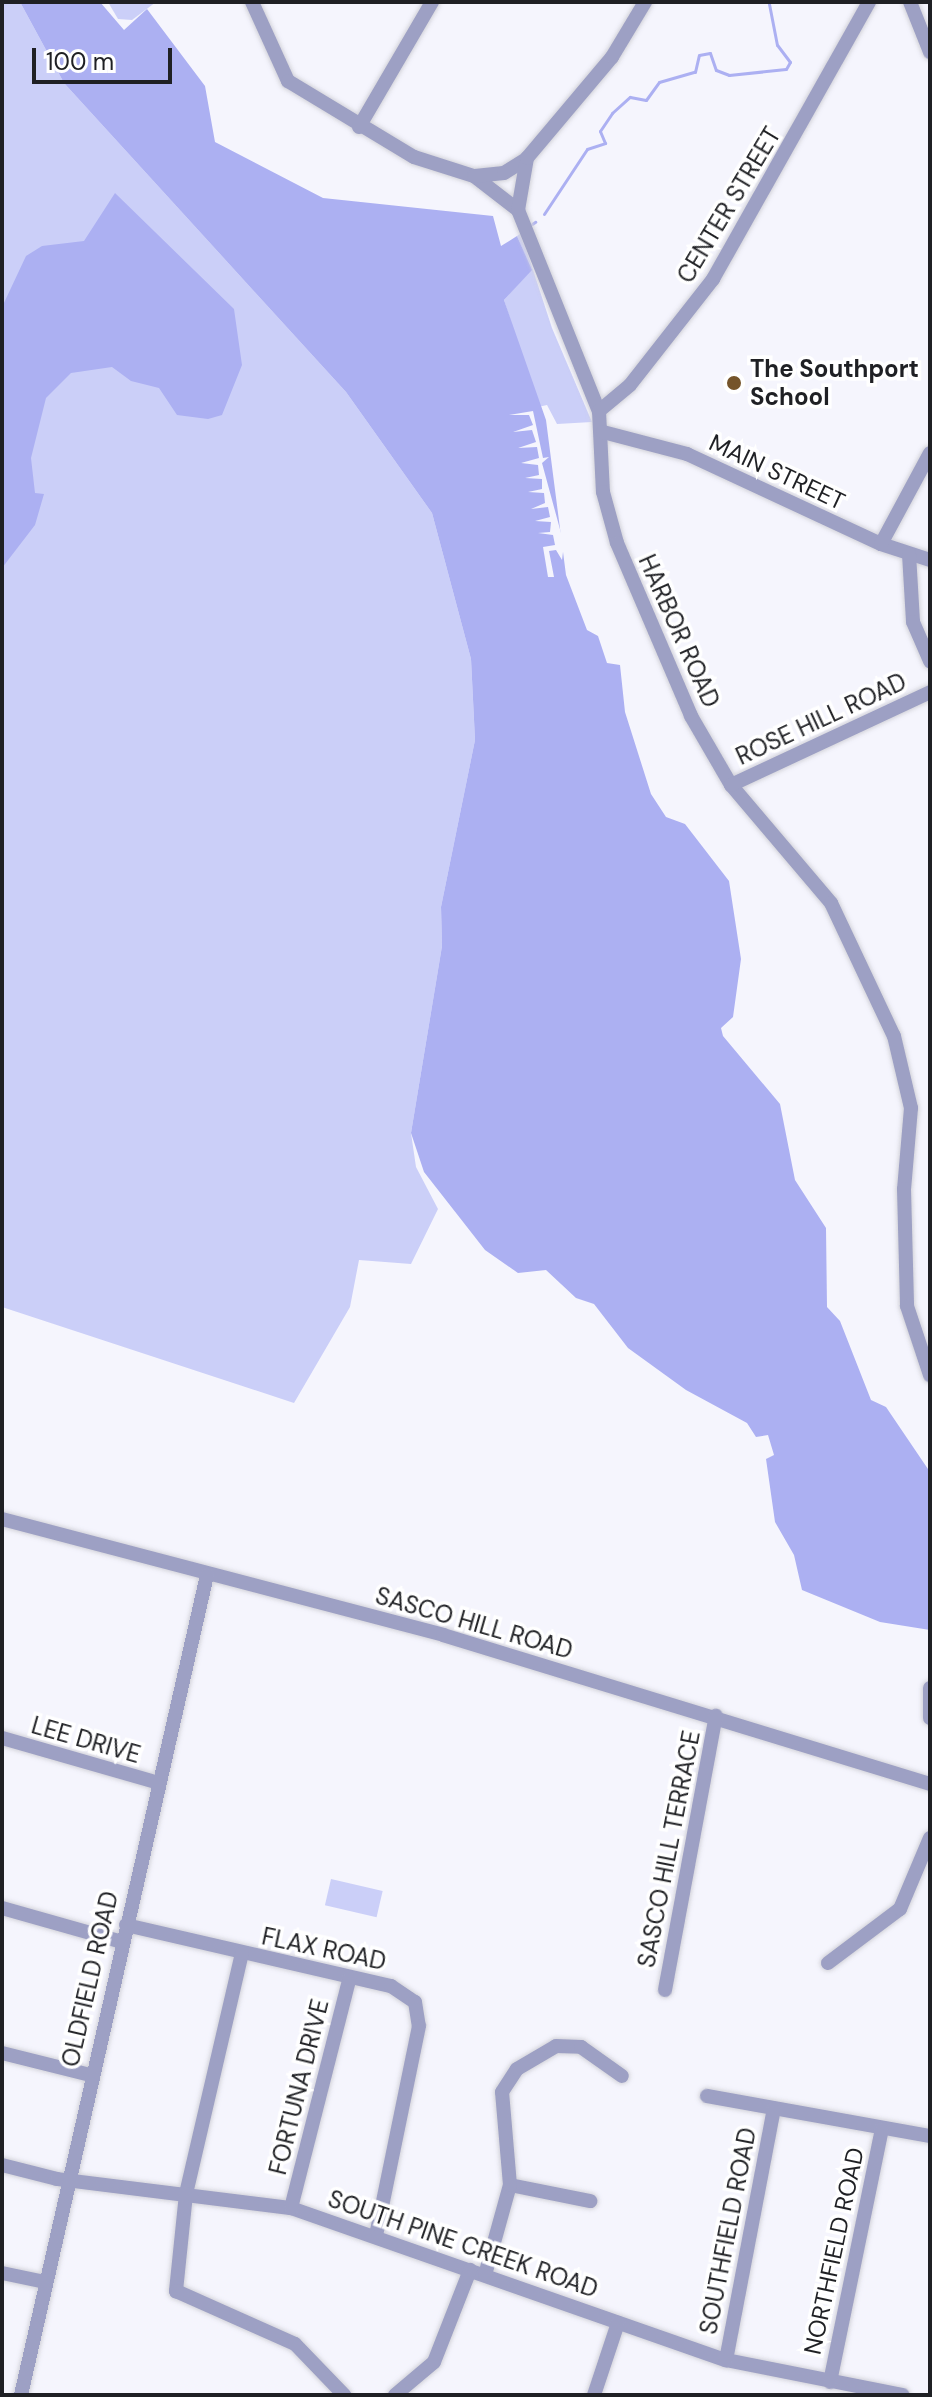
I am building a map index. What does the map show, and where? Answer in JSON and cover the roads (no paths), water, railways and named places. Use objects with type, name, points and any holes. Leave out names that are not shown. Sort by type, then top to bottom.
[{"type":"street","points":[[252,2],[288,81],[359,127],[414,157],[474,176],[518,210],[527,158]]},
{"type":"street","points":[[359,127],[432,2]]},
{"type":"street","name":"CENTER STREET","points":[[599,411],[630,385],[713,279],[869,2]]},
{"type":"street","points":[[910,2],[930,52]]},
{"type":"street","points":[[474,176],[504,173],[527,158],[603,70],[642,3]]},
{"type":"street","name":"HARBOR ROAD","points":[[518,210],[599,411],[603,432],[603,492],[617,543],[691,716],[731,785],[831,903],[894,1036],[911,1108],[904,1189],[907,1306],[930,1375]]},
{"type":"street","name":"MAIN STREET","points":[[603,432],[687,454],[881,544],[930,560]]},
{"type":"street","points":[[881,544],[930,453]]},
{"type":"street","points":[[909,554],[913,622],[930,661]]},
{"type":"street","name":"ROSE HILL ROAD","points":[[731,785],[930,692]]},
{"type":"street","name":"SASCO HILL ROAD","points":[[2,1519],[443,1635],[716,1716],[930,1784]]},
{"type":"street","name":"OLDFIELD ROAD","points":[[21,2395],[66,2179],[207,1575]]},
{"type":"street","points":[[930,1688],[930,1718]]},
{"type":"street","name":"SASCO HILL TERRACE","points":[[665,1990],[716,1716]]},
{"type":"street","name":"LEE DRIVE","points":[[2,1738],[159,1783]]},
{"type":"street","points":[[828,1963],[900,1909],[930,1838]]},
{"type":"street","points":[[2,1908],[122,1942]]},
{"type":"street","name":"FLAX ROAD","points":[[126,1925],[399,1989],[419,2013],[376,2236]]},
{"type":"street","points":[[242,1953],[186,2194],[176,2291],[295,2344],[344,2395]]},
{"type":"street","name":"FORTUNA DRIVE","points":[[291,2208],[350,1977]]},
{"type":"street","points":[[395,2395],[434,2362],[477,2273],[510,2185],[502,2092],[517,2069],[556,2046],[581,2047],[622,2076]]},
{"type":"street","points":[[2,2053],[90,2075]]},
{"type":"street","points":[[707,2096],[930,2136]]},
{"type":"street","name":"SOUTHFIELD ROAD","points":[[726,2360],[774,2109]]},
{"type":"street","name":"NORTHFIELD ROAD","points":[[830,2382],[882,2129]]},
{"type":"street","name":"SOUTH PINE CREEK ROAD","points":[[2,2165],[66,2179],[291,2208],[726,2360],[903,2395]]},
{"type":"street","points":[[510,2185],[590,2201]]},
{"type":"street","points":[[2,2273],[45,2282]]},
{"type":"street","points":[[594,2395],[618,2323]]},
{"type":"waterway","points":[[544,214],[587,149],[605,143],[600,131],[612,113],[630,97],[646,100],[659,82],[695,72],[699,55],[710,53],[716,70],[729,75],[786,69],[790,62],[777,45],[769,4]]},
{"type":"place","name":"The Southport School","points":[[734,383]]}]
